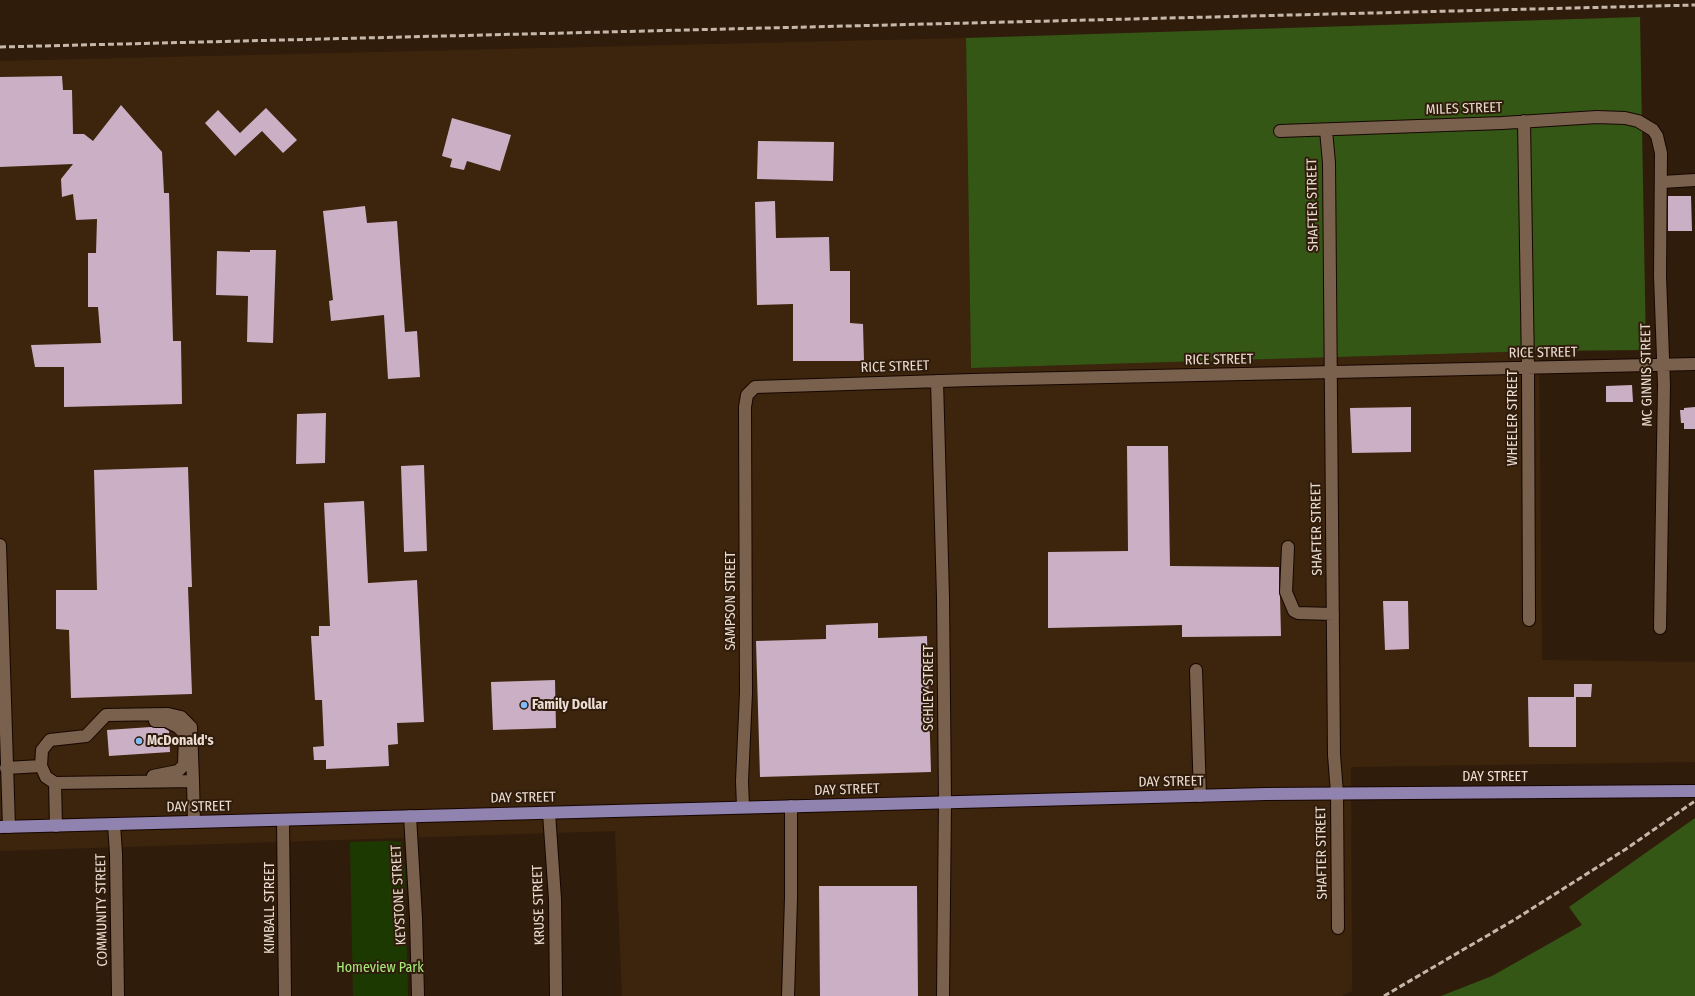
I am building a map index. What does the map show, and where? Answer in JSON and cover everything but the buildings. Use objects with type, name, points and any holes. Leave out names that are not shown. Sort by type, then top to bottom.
[{"type":"main road","name":"DAY STREET","points":[[5,827],[1200,796],[1695,791]]},
{"type":"street","name":"MILES STREET","points":[[1280,131],[1597,117],[1625,118],[1638,121],[1647,126]]},
{"type":"street","name":"WHEELER STREET","points":[[1524,121],[1528,368],[1529,620]]},
{"type":"street","name":"MC GINNIS STREET","points":[[1647,126],[1658,136],[1661,145],[1662,182],[1660,276],[1663,365],[1660,628]]},
{"type":"street","name":"SHAFTER STREET","points":[[1326,130],[1329,163],[1334,755],[1338,928]]},
{"type":"street","points":[[1662,182],[1695,180]]},
{"type":"street","name":"RICE STREET","points":[[746,395],[755,387],[767,386],[1695,364]]},
{"type":"street","name":"SCHLEY STREET","points":[[937,381],[943,598],[945,802],[943,996]]},
{"type":"street","name":"SAMPSON STREET","points":[[743,808],[742,781],[746,693],[746,395]]},
{"type":"street","points":[[0,545],[2,683],[6,768],[5,827]]},
{"type":"street","points":[[1288,547],[1286,592],[1294,611],[1298,613],[1333,614]]},
{"type":"street","points":[[1196,670],[1200,796]]},
{"type":"street","points":[[193,781],[132,781],[55,784],[46,777],[41,766],[42,750],[50,740],[86,736],[106,715],[168,714],[181,717],[191,726],[193,781],[194,822]]},
{"type":"street","points":[[98,723],[166,721],[178,726],[185,734],[184,765],[178,771],[132,781]]},
{"type":"street","points":[[6,768],[41,766]]},
{"type":"street","points":[[55,784],[56,826]]},
{"type":"street","points":[[788,996],[791,898],[791,806]]},
{"type":"street","name":"KRUSE STREET","points":[[549,813],[554,899],[556,996]]},
{"type":"street","name":"KEYSTONE STREET","points":[[410,816],[416,918],[418,996]]},
{"type":"street","name":"KIMBALL STREET","points":[[283,820],[285,996]]},
{"type":"street","name":"COMMUNITY STREET","points":[[114,824],[116,854],[118,996]]},
{"type":"shaded area","points":[[966,38],[971,368],[1539,351],[1542,660],[1695,662],[1695,762],[1351,767],[1352,991],[1342,996],[622,996],[615,831],[0,851],[0,61]]},
{"type":"green space","points":[[1640,17],[1646,350],[1539,351],[971,368],[966,38]]},
{"type":"green space","points":[[1695,818],[1695,996],[1441,996],[1492,976],[1582,925],[1569,907]]},
{"type":"green space","name":"Homeview Park","points":[[350,842],[401,842],[405,871],[408,996],[353,996]]},
{"type":"railway","points":[[0,47],[1695,5]]},
{"type":"railway","points":[[1384,996],[1514,920],[1626,849],[1695,801]]},
{"type":"place","name":"Family Dollar","points":[[524,705]]},
{"type":"place","name":"McDonald's","points":[[139,741]]}]
